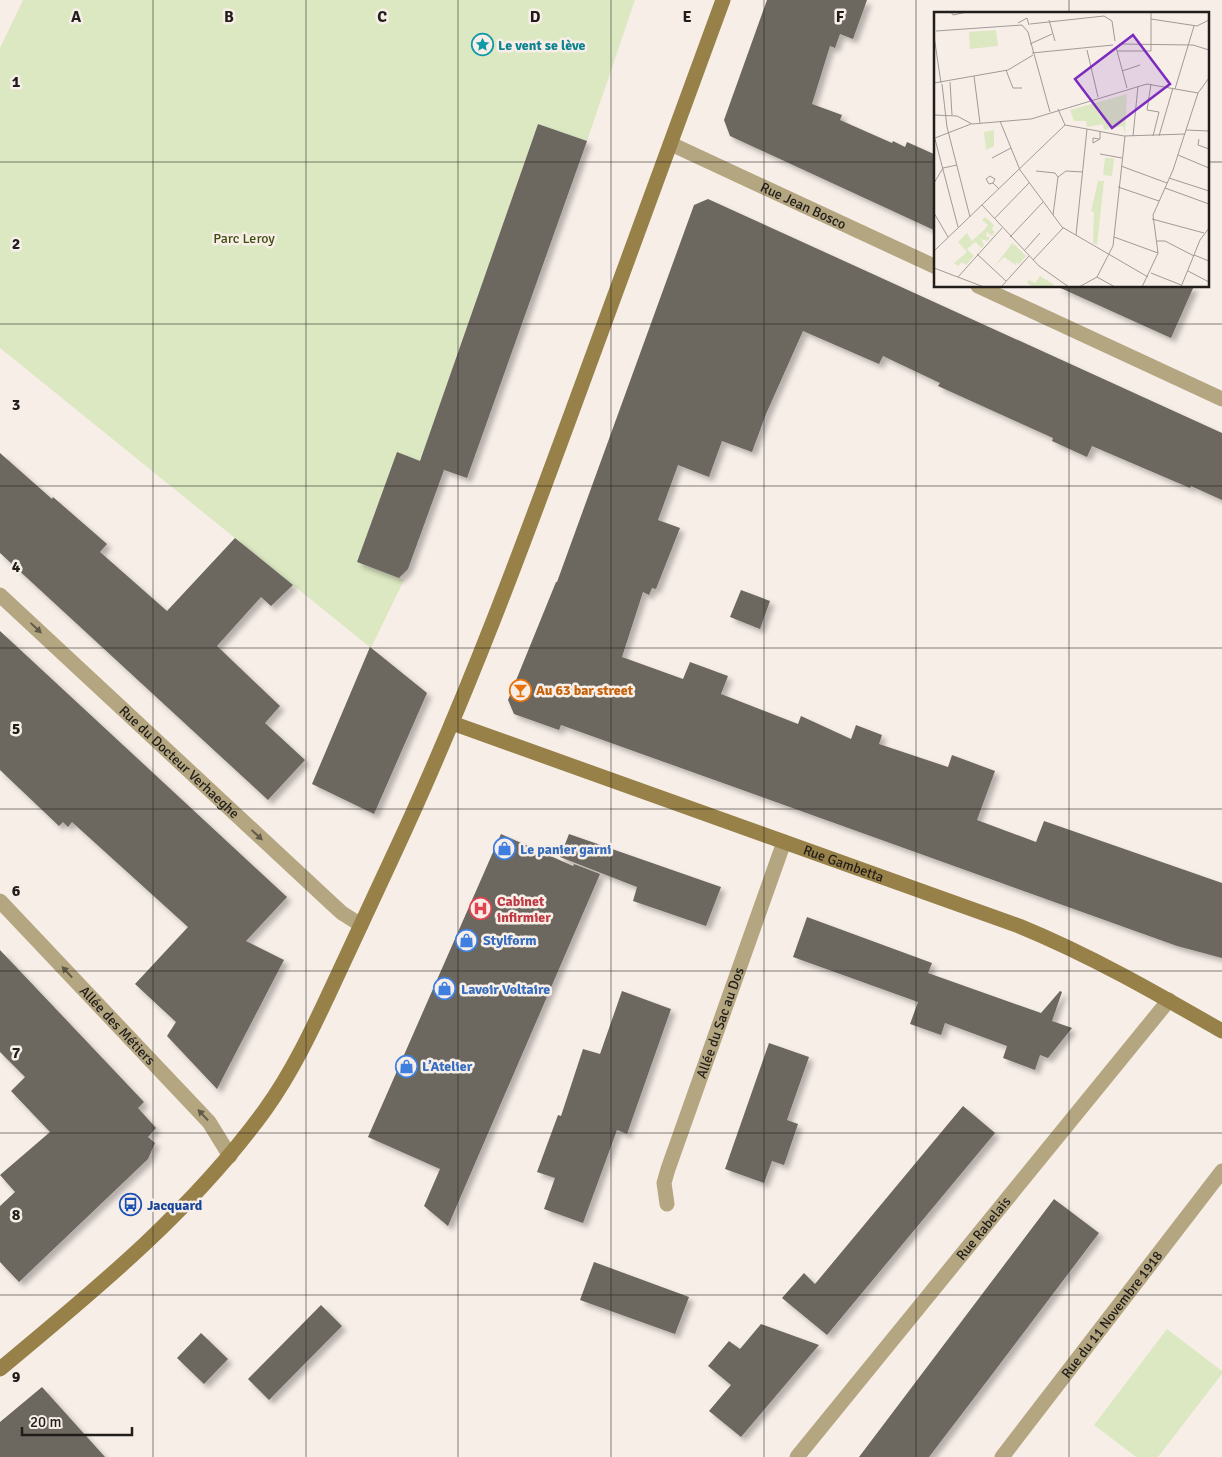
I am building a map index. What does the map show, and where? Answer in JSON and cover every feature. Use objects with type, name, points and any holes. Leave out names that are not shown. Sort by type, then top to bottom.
[{"type":"street","points":[[0,1369],[158,1232],[197,1193],[230,1156],[266,1108],[298,1057],[361,925],[452,723],[510,579],[723,0]]},
{"type":"street","name":"Rue Jean Bosco","points":[[671,144],[934,266]]},
{"type":"street","points":[[982,288],[1222,399]]},
{"type":"street","name":"Rue du Docteur Verhaeghe","points":[[0,595],[342,913],[361,925]]},
{"type":"street","name":"Rue Gambetta","points":[[452,723],[1027,929],[1076,951],[1169,1000],[1222,1031]]},
{"type":"street","name":"Allée du Sac au Dos","points":[[667,1204],[664,1182],[668,1169],[784,842]]},
{"type":"street","name":"Allée des Métiers","points":[[0,901],[209,1122],[230,1156]]},
{"type":"street","name":"Rue Rabelais","points":[[797,1457],[1169,1000]]},
{"type":"street","name":"Rue du 11 Novembre 1918","points":[[1002,1457],[1222,1171]]},
{"type":"green space","name":"Parc Leroy","points":[[23,0],[635,0],[587,141],[538,124],[420,461],[357,562],[404,580],[371,648],[0,348],[0,48]]},
{"type":"green space","points":[[1167,1329],[1222,1371],[1222,1374],[1158,1457],[1136,1457],[1094,1425]]},
{"type":"building","points":[[767,0],[867,0],[853,39],[840,34],[835,48],[830,46],[812,104],[842,115],[840,120],[892,143],[893,141],[905,147],[907,142],[934,154],[934,230],[730,136],[724,120]]},
{"type":"building","points":[[538,124],[587,141],[467,478],[433,466],[444,470],[408,569],[399,578],[357,562],[397,452],[420,461]]},
{"type":"building","points":[[708,199],[1222,433],[1222,500],[1092,446],[1087,457],[1052,441],[1053,438],[938,386],[940,383],[883,356],[879,364],[803,331],[766,414],[752,452],[722,441],[709,477],[678,465],[658,520],[680,528],[656,589],[652,588],[649,595],[643,592],[622,657],[683,679],[690,662],[728,676],[721,694],[798,724],[801,716],[851,739],[856,725],[882,735],[879,744],[948,767],[952,755],[995,771],[977,820],[1036,842],[1044,821],[1222,883],[1222,958],[1177,946],[561,725],[559,730],[514,714],[508,700],[557,582],[694,205]]},
{"type":"building","points":[[1060,288],[1193,288],[1171,338]]},
{"type":"building","points":[[0,453],[107,544],[100,552],[167,611],[235,538],[293,585],[271,606],[261,597],[217,646],[280,706],[265,723],[305,760],[268,800],[0,553]]},
{"type":"building","points":[[741,590],[770,601],[760,629],[730,617]]},
{"type":"building","points":[[0,631],[287,897],[246,941],[284,960],[217,1089],[167,1036],[176,1022],[135,984],[188,927],[72,822],[68,827],[63,822],[59,826],[0,770]]},
{"type":"building","points":[[370,647],[427,693],[374,814],[312,784]]},
{"type":"building","points":[[501,834],[573,866],[574,864],[600,874],[448,1226],[424,1206],[440,1169],[368,1137]]},
{"type":"building","points":[[569,834],[721,887],[706,926],[633,901],[637,887],[560,857]]},
{"type":"building","points":[[807,917],[932,963],[928,973],[1041,1013],[1060,991],[1062,992],[1052,1021],[1072,1028],[1048,1058],[1040,1055],[1035,1070],[1003,1058],[1007,1046],[945,1023],[941,1035],[910,1024],[918,1002],[793,957]]},
{"type":"building","points":[[0,950],[144,1102],[138,1108],[156,1128],[148,1137],[155,1143],[148,1159],[19,1282],[0,1262],[0,1206],[15,1192],[0,1175],[50,1132],[11,1091],[25,1077],[0,1052]]},
{"type":"building","points":[[622,991],[671,1009],[627,1134],[617,1130],[583,1223],[544,1209],[555,1178],[537,1172],[558,1115],[561,1116],[583,1049],[600,1054]]},
{"type":"building","points":[[769,1043],[809,1057],[787,1120],[798,1124],[784,1165],[772,1161],[764,1183],[725,1169]]},
{"type":"building","points":[[963,1106],[995,1133],[827,1335],[782,1298],[804,1273],[815,1284]]},
{"type":"building","points":[[1054,1199],[1099,1233],[929,1457],[859,1457]]},
{"type":"building","points":[[594,1262],[689,1297],[675,1334],[580,1300]]},
{"type":"building","points":[[321,1305],[342,1326],[269,1400],[248,1379]]},
{"type":"building","points":[[761,1324],[819,1345],[741,1437],[709,1411],[731,1385],[708,1366],[729,1341],[740,1349]]},
{"type":"building","points":[[201,1333],[228,1359],[204,1384],[177,1358]]},
{"type":"building","points":[[42,1387],[105,1457],[0,1457],[0,1422]]},
{"type":"place","name":"Le vent se lève","points":[[482,45]]},
{"type":"place","name":"Au 63 bar street","points":[[520,690]]},
{"type":"place","name":"Le panier garni","points":[[504,849]]},
{"type":"place","name":"Cabinet infirmier","points":[[481,909]]},
{"type":"place","name":"Stylform","points":[[467,940]]},
{"type":"place","name":"Lavoir Voltaire","points":[[445,989]]},
{"type":"place","name":"L’Atelier","points":[[406,1066]]},
{"type":"place","name":"Jacquard","points":[[131,1205]]}]
